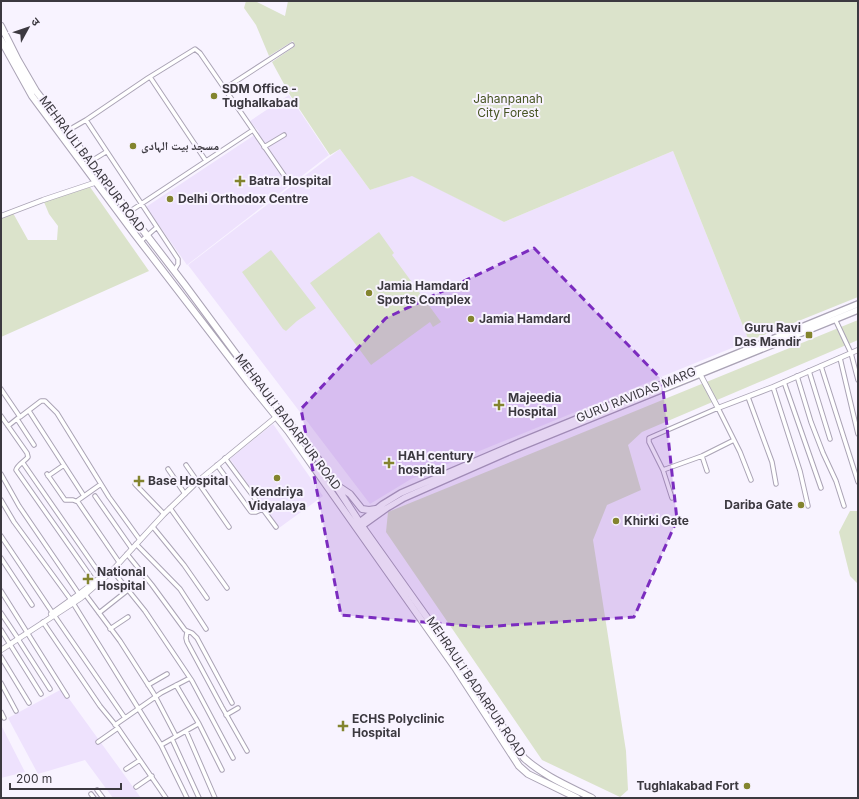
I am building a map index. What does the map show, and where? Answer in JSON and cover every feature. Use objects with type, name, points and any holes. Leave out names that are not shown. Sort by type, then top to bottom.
[{"type":"main road","name":"MEHRAULI BADARPUR ROAD","points":[[1,26],[36,92],[97,181],[436,628],[524,758],[545,775],[592,798]]},
{"type":"main road","name":"MEHRAULI BADARPUR ROAD","points":[[1,40],[22,80],[57,124],[67,131],[256,381],[337,485],[358,526],[456,669],[519,766],[528,774],[577,798]]},
{"type":"main road","name":"GURU RAVIDAS MARG","points":[[358,526],[376,509],[401,493],[518,442],[858,304]]},
{"type":"main road","name":"GURU RAVIDAS MARG","points":[[358,526],[404,498],[513,450],[858,310]]},
{"type":"main road","points":[[251,386],[256,381]]},
{"type":"main road","points":[[337,485],[346,491],[362,509],[376,509]]},
{"type":"street","points":[[224,89],[292,45]]},
{"type":"street","points":[[67,131],[150,77],[195,50],[200,53],[288,181]]},
{"type":"street","points":[[150,77],[206,161]]},
{"type":"street","points":[[86,120],[156,228],[178,259],[178,264],[174,271]]},
{"type":"street","points":[[129,212],[253,130]]},
{"type":"street","points":[[264,147],[284,135]]},
{"type":"street","points":[[94,160],[106,152]]},
{"type":"street","points":[[1,215],[97,181]]},
{"type":"street","points":[[141,241],[156,228]]},
{"type":"street","points":[[835,319],[851,353],[858,380]]},
{"type":"street","points":[[672,498],[663,470],[649,442],[649,438],[858,350]]},
{"type":"street","points":[[840,358],[858,434]]},
{"type":"street","points":[[821,366],[858,482]]},
{"type":"street","points":[[809,370],[830,439]]},
{"type":"street","points":[[700,374],[734,440],[751,480]]},
{"type":"street","points":[[797,376],[811,422],[836,481],[844,506]]},
{"type":"street","points":[[784,382],[821,488]]},
{"type":"street","points":[[773,387],[800,471],[808,506]]},
{"type":"street","points":[[1,389],[34,445]]},
{"type":"street","points":[[748,397],[772,462],[776,484]]},
{"type":"street","points":[[8,426],[43,401],[49,404],[63,423],[138,542],[180,589],[206,629]]},
{"type":"street","points":[[29,410],[84,496]]},
{"type":"street","points":[[1,416],[27,453],[28,457],[17,467],[16,470],[96,583]]},
{"type":"street","points":[[27,632],[72,601],[85,594],[112,570],[164,514],[197,482],[276,417]]},
{"type":"street","points":[[663,470],[702,456],[734,440]]},
{"type":"street","points":[[702,456],[707,471]]},
{"type":"street","points":[[225,458],[276,527]]},
{"type":"street","points":[[23,463],[102,578]]},
{"type":"street","points":[[64,465],[48,475],[65,500],[77,501],[101,484]]},
{"type":"street","points":[[186,465],[229,527]]},
{"type":"street","points":[[217,465],[251,512],[256,512],[263,509]]},
{"type":"street","points":[[168,469],[185,494]]},
{"type":"street","points":[[1,474],[19,506],[79,594]]},
{"type":"street","points":[[135,484],[164,514]]},
{"type":"street","points":[[95,496],[132,549]]},
{"type":"street","points":[[1,500],[14,522],[72,601],[95,640],[139,708],[161,745],[187,798]]},
{"type":"street","points":[[77,501],[119,562]]},
{"type":"street","points":[[170,508],[227,588]]},
{"type":"street","points":[[153,527],[184,564],[207,598]]},
{"type":"street","points":[[1,536],[125,718]]},
{"type":"street","points":[[127,554],[187,632],[192,633],[197,638],[232,703]]},
{"type":"street","points":[[1,558],[32,605]]},
{"type":"street","points":[[112,570],[145,611],[190,678],[233,758]]},
{"type":"street","points":[[72,601],[79,594],[96,583]]},
{"type":"street","points":[[99,613],[128,590]]},
{"type":"street","points":[[1,591],[67,696]]},
{"type":"street","points":[[85,594],[148,684],[176,736]]},
{"type":"street","points":[[1,613],[50,689]]},
{"type":"street","points":[[1,648],[43,622],[53,614]]},
{"type":"street","points":[[110,629],[128,617]]},
{"type":"street","points":[[43,622],[100,706],[117,727],[166,798]]},
{"type":"street","points":[[1,630],[41,694]]},
{"type":"street","points":[[187,632],[187,642],[226,715],[248,751]]},
{"type":"street","points":[[1,657],[29,703]]},
{"type":"street","points":[[148,684],[167,674]]},
{"type":"street","points":[[98,742],[117,727],[125,718],[139,708],[190,678]]},
{"type":"street","points":[[1,684],[16,711]]},
{"type":"street","points":[[176,685],[222,770]]},
{"type":"street","points":[[226,715],[238,708]]},
{"type":"street","points":[[1,712],[4,718]]},
{"type":"street","points":[[161,745],[198,724]]},
{"type":"street","points":[[186,731],[215,798]]},
{"type":"street","points":[[172,739],[199,798]]},
{"type":"street","points":[[126,770],[140,760]]},
{"type":"street","points":[[136,787],[152,776]]},
{"type":"street","points":[[97,790],[103,798]]},
{"type":"street","points":[[91,794],[94,798]]},
{"type":"highlighted area","points":[[534,248],[662,380],[677,520],[634,617],[481,627],[341,615],[301,409],[386,318]]},
{"type":"shaded area","name":"Batra Hospital","points":[[289,95],[329,155],[187,265],[146,207],[259,132],[250,121]]},
{"type":"shaded area","points":[[340,149],[370,190],[412,175],[504,222],[673,151],[749,341],[411,479],[370,504],[188,265]]},
{"type":"shaded area","name":"Kendriya Vidyalaya","points":[[273,424],[323,496],[279,528],[230,459]]},
{"type":"shaded area","points":[[62,689],[141,798],[113,798],[85,760],[38,774],[8,718]]},
{"type":"shaded area","points":[[1,725],[25,772],[1,778]]},
{"type":"green space","name":"Jahanpanah City Forest","points":[[246,1],[255,1],[285,16],[288,1],[858,1],[858,297],[749,341],[673,151],[504,222],[412,176],[370,190],[340,149],[330,155],[290,95],[272,62],[295,46],[293,41],[269,56],[256,25],[244,8]]},
{"type":"green space","points":[[90,187],[149,271],[1,337],[1,217],[13,213],[28,240],[57,240],[58,226],[49,214],[44,202]]},
{"type":"green space","name":"Jamia Hamdard Sports Complex","points":[[379,232],[394,253],[392,255],[441,322],[433,327],[430,322],[371,365],[310,283]]},
{"type":"green space","points":[[271,250],[316,308],[297,321],[286,331],[283,329],[242,272]]},
{"type":"green space","points":[[858,320],[858,340],[642,432],[628,445],[641,490],[607,505],[593,540],[626,751],[628,790],[620,797],[542,760],[386,532],[388,512]]},
{"type":"green space","points":[[850,511],[858,511],[858,584],[850,576],[839,532]]},
{"type":"place","name":"SDM Office - Tughalkabad","points":[[214,96]]},
{"type":"place","name":"مسجد بیت الہادی","points":[[133,146]]},
{"type":"place","name":"Batra Hospital","points":[[240,181]]},
{"type":"place","name":"Delhi Orthodox Centre","points":[[170,199]]},
{"type":"place","name":"Jamia Hamdard Sports Complex","points":[[369,293]]},
{"type":"place","name":"Jamia Hamdard","points":[[471,319]]},
{"type":"place","name":"Guru Ravi Das Mandir","points":[[809,335]]},
{"type":"place","name":"Majeedia Hospital","points":[[499,405]]},
{"type":"place","name":"HAH century hospital","points":[[389,463]]},
{"type":"place","name":"Kendriya Vidyalaya","points":[[277,478]]},
{"type":"place","name":"Base Hospital","points":[[139,481]]},
{"type":"place","name":"Dariba Gate","points":[[801,505]]},
{"type":"place","name":"Khirki Gate","points":[[616,521]]},
{"type":"place","name":"National Hospital","points":[[88,579]]},
{"type":"place","name":"ECHS Polyclinic Hospital","points":[[343,726]]},
{"type":"place","name":"Tughlakabad Fort","points":[[747,786]]}]
